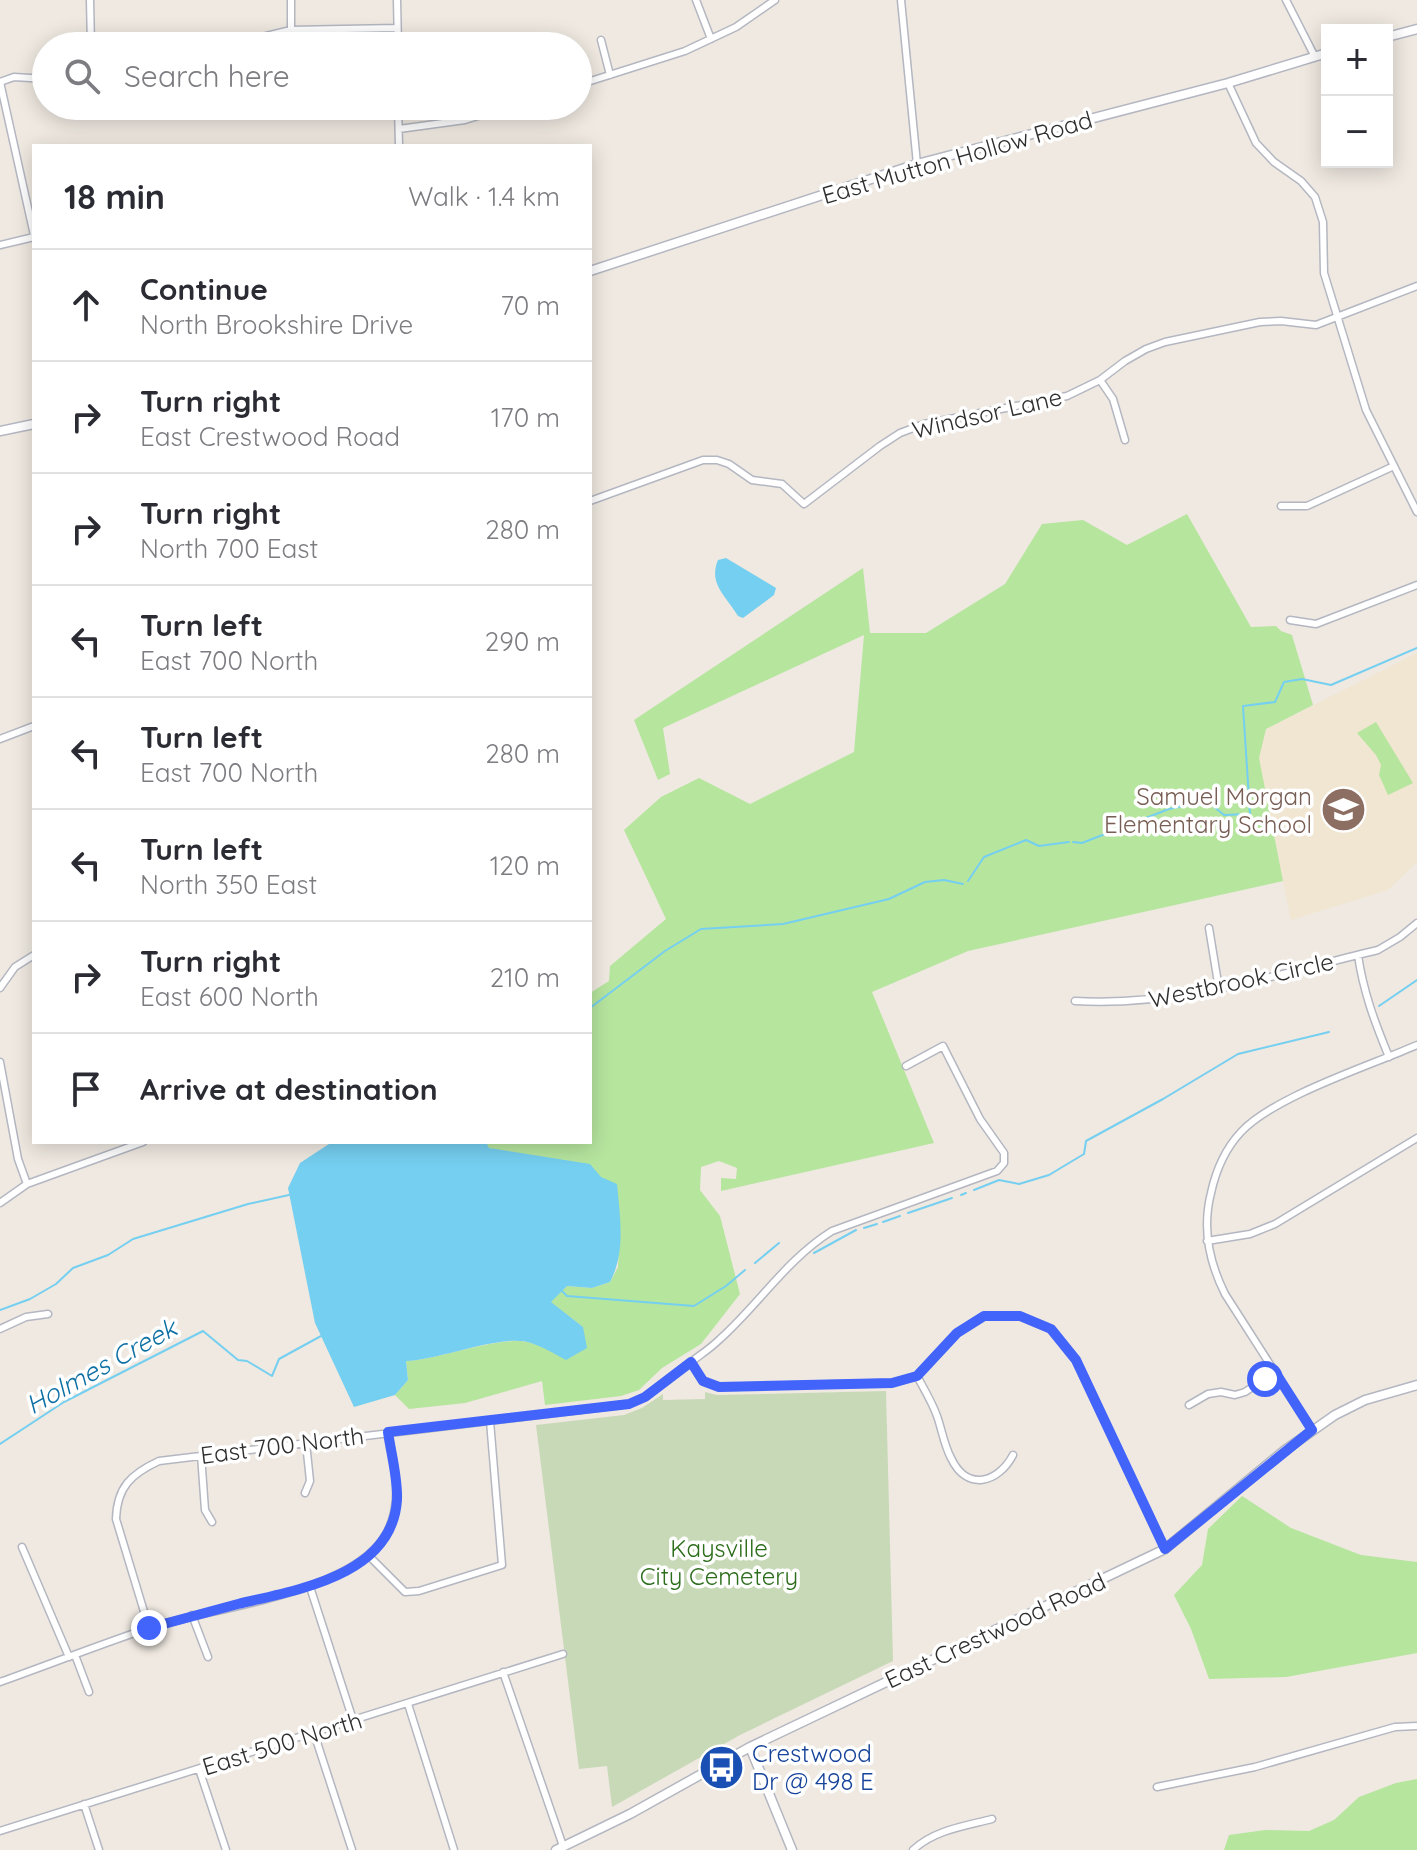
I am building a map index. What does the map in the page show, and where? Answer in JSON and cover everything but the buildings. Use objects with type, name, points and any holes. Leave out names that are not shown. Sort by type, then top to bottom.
[{"type":"street","points":[[90,0],[91,32]]},
{"type":"street","points":[[291,0],[291,30]]},
{"type":"street","points":[[397,0],[397,32]]},
{"type":"street","points":[[696,0],[711,39]]},
{"type":"street","points":[[592,81],[685,51],[736,27],[775,0]]},
{"type":"street","points":[[901,0],[917,164]]},
{"type":"street","points":[[1286,0],[1315,57]]},
{"type":"street","points":[[283,32],[397,28]]},
{"type":"street","points":[[1393,35],[1417,29]]},
{"type":"street","points":[[601,40],[610,75]]},
{"type":"street","name":"East Mutton Hollow Road","points":[[592,270],[917,164],[1228,83],[1321,55]]},
{"type":"street","points":[[32,78],[14,77],[0,82],[32,227]]},
{"type":"street","points":[[1228,83],[1256,143],[1315,197],[1323,222],[1324,273],[1366,410],[1417,512]]},
{"type":"street","points":[[399,120],[399,144]]},
{"type":"street","points":[[399,129],[465,120]]},
{"type":"street","points":[[0,245],[32,237]]},
{"type":"street","name":"Windsor Lane","points":[[592,500],[703,460],[717,460],[729,464],[752,480],[782,484],[804,504],[900,433],[924,424],[1067,396],[1100,380],[1125,361],[1165,342],[1260,322],[1316,325],[1417,286]]},
{"type":"street","points":[[1100,380],[1113,399],[1125,440]]},
{"type":"street","points":[[0,431],[32,424]]},
{"type":"street","points":[[1281,506],[1307,506],[1394,466]]},
{"type":"street","points":[[1290,620],[1316,624],[1417,585]]},
{"type":"street","points":[[0,739],[32,727]]},
{"type":"street","name":"Westbrook Circle","points":[[1075,1001],[1132,1002],[1219,989],[1378,950],[1417,923]]},
{"type":"street","points":[[1209,928],[1219,989]]},
{"type":"street","points":[[1358,955],[1365,993],[1389,1057]]},
{"type":"street","points":[[0,988],[15,967],[32,956]]},
{"type":"street","points":[[1312,1430],[1214,1272],[1207,1241],[1207,1208],[1214,1180],[1226,1152],[1241,1132],[1259,1117],[1283,1102],[1417,1045]]},
{"type":"street","name":"East 700 North","points":[[149,1628],[116,1519],[116,1502],[124,1484],[138,1471],[159,1461],[201,1455],[629,1404],[645,1397],[721,1339],[774,1280],[813,1243],[832,1231],[997,1171],[1004,1163],[1004,1153],[980,1119],[943,1046],[906,1066]]},
{"type":"street","points":[[0,1062],[18,1159],[27,1184]]},
{"type":"street","points":[[1207,1241],[1250,1234],[1275,1224],[1417,1138]]},
{"type":"street","points":[[0,1203],[27,1184],[132,1144]]},
{"type":"street","points":[[0,1329],[26,1317],[48,1314]]},
{"type":"street","points":[[691,1362],[703,1381],[719,1387],[892,1383],[917,1376],[957,1333],[984,1316],[1020,1316],[1051,1329],[1076,1360],[1165,1549]]},
{"type":"street","points":[[1189,1405],[1208,1394],[1221,1392],[1235,1395],[1245,1392],[1275,1372]]},
{"type":"street","points":[[917,1376],[936,1413],[949,1456],[966,1476],[981,1480],[994,1478],[1006,1469],[1013,1455]]},
{"type":"street","name":"East Crestwood Road","points":[[559,1848],[630,1814],[750,1747],[1165,1549],[1312,1430],[1365,1400],[1417,1385]]},
{"type":"street","points":[[369,1556],[405,1592],[419,1591],[502,1565],[490,1421]]},
{"type":"street","points":[[0,1682],[149,1628],[310,1587],[352,1568],[369,1556],[387,1533],[397,1502],[388,1432]]},
{"type":"street","points":[[305,1493],[310,1481],[306,1443]]},
{"type":"street","points":[[201,1455],[205,1510],[212,1522]]},
{"type":"street","points":[[22,1547],[89,1692]]},
{"type":"street","points":[[310,1587],[353,1720]]},
{"type":"street","points":[[192,1615],[208,1657]]},
{"type":"street","name":"East 500 North","points":[[0,1831],[563,1654]]},
{"type":"street","points":[[503,1672],[559,1848]]},
{"type":"street","points":[[408,1704],[454,1850]]},
{"type":"street","points":[[1157,1787],[1255,1767],[1395,1727],[1417,1726]]},
{"type":"street","points":[[314,1733],[352,1850]]},
{"type":"street","points":[[750,1747],[792,1850]]},
{"type":"street","points":[[199,1769],[226,1850]]},
{"type":"street","points":[[84,1804],[99,1850]]},
{"type":"street","points":[[913,1850],[920,1843],[947,1830],[992,1819]]},
{"type":"shaded area","name":"Samuel Morgan Elementary School","points":[[1417,653],[1417,862],[1388,890],[1291,920],[1258,758],[1266,729]]},
{"type":"green space","points":[[1187,514],[1251,627],[1276,626],[1292,635],[1313,705],[1266,729],[1259,758],[1283,881],[968,951],[872,992],[934,1143],[721,1191],[721,1178],[736,1179],[737,1168],[719,1161],[701,1167],[700,1190],[720,1216],[740,1294],[701,1344],[662,1368],[639,1390],[621,1396],[545,1405],[542,1381],[465,1403],[409,1409],[395,1395],[408,1380],[406,1361],[488,1344],[519,1341],[535,1344],[566,1359],[583,1327],[550,1302],[567,1286],[592,1288],[610,1282],[618,1267],[620,1218],[488,1148],[487,1144],[592,1144],[592,992],[609,981],[610,966],[666,919],[624,830],[661,797],[699,778],[750,804],[854,752],[864,635],[663,728],[670,774],[658,780],[634,720],[863,568],[870,633],[926,633],[1005,584],[1042,524],[1083,520],[1127,545]]},
{"type":"green space","points":[[1376,722],[1413,783],[1388,795],[1379,775],[1381,765],[1376,755],[1357,733]]},
{"type":"green space","name":"Kaysville City Cemetery","points":[[886,1391],[893,1661],[740,1735],[612,1807],[607,1766],[579,1769],[536,1425],[624,1415],[663,1394],[663,1400],[705,1399],[705,1392],[717,1395]]},
{"type":"green space","points":[[1242,1496],[1291,1528],[1361,1555],[1417,1562],[1417,1653],[1286,1677],[1209,1679],[1191,1629],[1174,1595],[1202,1565],[1208,1529]]},
{"type":"green space","points":[[1417,1779],[1417,1850],[1224,1850],[1229,1835],[1265,1830],[1309,1831],[1334,1820],[1359,1797],[1396,1783]]},
{"type":"water","points":[[726,558],[776,588],[774,595],[743,618],[738,616],[724,596],[715,576],[718,560]]},
{"type":"water","points":[[329,1144],[487,1144],[489,1148],[590,1164],[601,1177],[617,1184],[620,1247],[615,1271],[610,1282],[592,1288],[567,1286],[551,1302],[583,1327],[587,1348],[566,1360],[531,1343],[504,1341],[406,1361],[408,1380],[395,1395],[354,1407],[315,1323],[288,1188],[300,1163]]},
{"type":"waterway","name":"Holmes Creek","points":[[1073,842],[1082,843],[1169,809],[1188,805],[1212,805],[1224,815],[1250,814],[1243,706],[1275,702],[1284,682],[1302,679],[1331,685],[1417,648]]},
{"type":"waterway","name":"Holmes Creek","points":[[968,881],[984,857],[1026,840],[1039,846],[1069,842]]},
{"type":"waterway","name":"Holmes Creek","points":[[592,1006],[665,951],[701,929],[783,924],[889,899],[925,882],[944,880],[963,884]]},
{"type":"waterway","points":[[1379,1006],[1417,980]]},
{"type":"waterway","points":[[974,1190],[999,1180],[1019,1184],[1049,1175],[1084,1154],[1086,1141],[1238,1054],[1329,1032]]},
{"type":"waterway","points":[[961,1195],[966,1193]]},
{"type":"waterway","points":[[0,1310],[30,1299],[56,1284],[73,1268],[108,1255],[133,1239],[248,1204],[289,1195]]},
{"type":"waterway","points":[[908,1213],[952,1198]]},
{"type":"waterway","points":[[883,1222],[900,1216]]},
{"type":"waterway","points":[[864,1228],[877,1224]]},
{"type":"waterway","points":[[814,1253],[856,1230]]},
{"type":"waterway","points":[[755,1263],[779,1243]]},
{"type":"waterway","points":[[561,1290],[567,1296],[694,1306],[745,1270]]},
{"type":"waterway","name":"Holmes Creek","points":[[0,1444],[64,1402],[203,1331],[238,1360],[247,1361],[272,1376],[279,1359],[321,1336]]},
{"type":"place","name":"Samuel Morgan Elementary School","points":[[1343,810]]},
{"type":"place","name":"Crestwood Dr @ 498 E","points":[[721,1767]]},
{"type":"route","points":[[149,1628],[310,1587],[352,1568],[369,1556],[387,1533],[397,1502],[388,1432],[629,1404],[645,1397],[691,1362],[703,1381],[719,1387],[892,1383],[917,1376],[957,1333],[984,1316],[1020,1316],[1051,1329],[1076,1360],[1165,1549],[1312,1430],[1275,1372],[1265,1379]]}]
